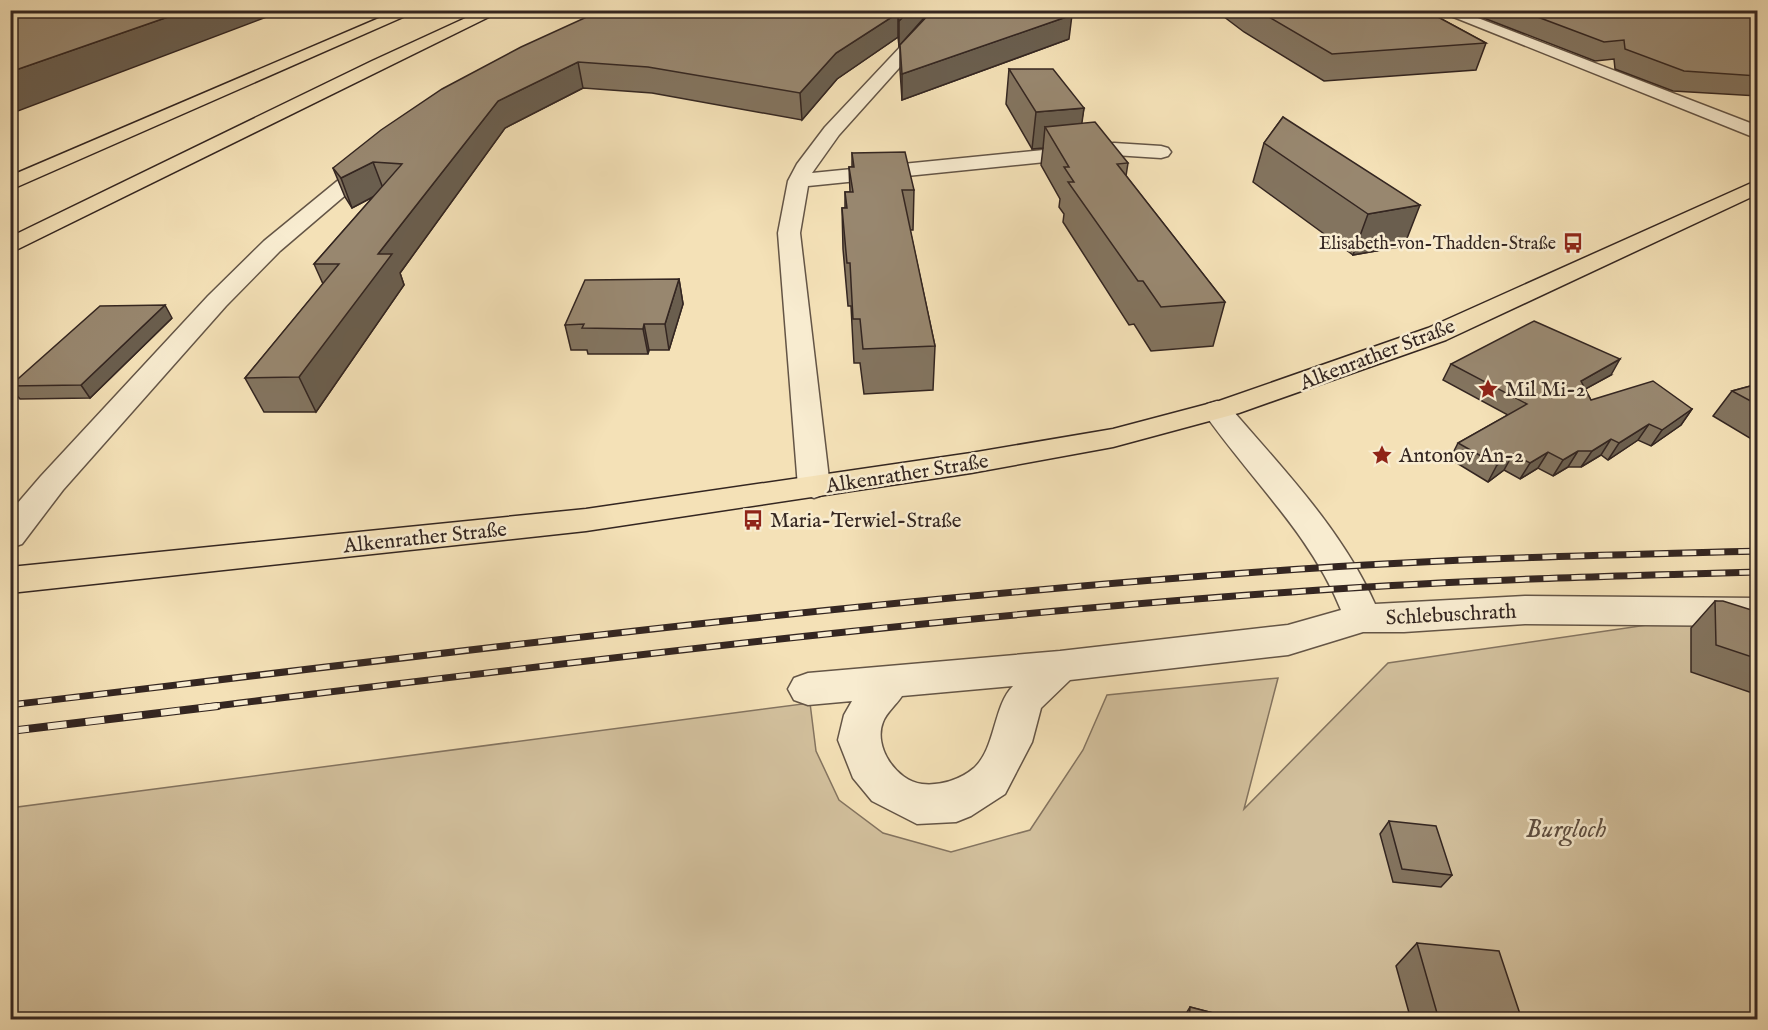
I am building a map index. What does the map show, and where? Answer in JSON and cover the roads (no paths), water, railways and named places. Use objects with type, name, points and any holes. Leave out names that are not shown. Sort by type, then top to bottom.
[{"type":"main road","points":[[10,184],[412,10]]},
{"type":"main road","points":[[10,246],[210,146],[496,10]]},
{"type":"main road","name":"Alkenrather Straße","points":[[10,580],[586,520],[814,487],[1113,438],[1295,386],[1437,334],[1758,186]]},
{"type":"street","points":[[814,487],[789,233],[798,181],[804,168],[832,131],[944,10]]},
{"type":"street","points":[[1443,10],[1758,133]]},
{"type":"street","points":[[10,536],[52,483],[217,301],[272,246],[393,146]]},
{"type":"street","points":[[798,181],[1114,149],[1161,152]]},
{"type":"street","name":"Schlebuschrath","points":[[1217,410],[1309,524],[1353,589],[1364,618],[1404,618],[1525,610],[1758,612]]},
{"type":"street","points":[[808,689],[1060,666],[1288,640],[1364,618]]},
{"type":"street","points":[[891,682],[864,715],[859,740],[868,765],[887,788],[917,804],[956,802],[990,781],[1011,742],[1024,700],[1060,666]]},
{"type":"railway","points":[[10,705],[499,646],[990,594],[1317,568],[1538,557],[1758,551]]},
{"type":"railway","points":[[206,707],[762,641],[1041,612],[1375,587],[1758,572]]},
{"type":"railway","points":[[10,731],[218,706]]},
{"type":"place","name":"Elisabeth-von-Thadden-Straße","points":[[1573,243]]},
{"type":"place","name":"Mil Mi-2","points":[[1488,389]]},
{"type":"place","name":"Antonov An-2","points":[[1382,455]]},
{"type":"place","name":"Maria-Terwiel-Straße","points":[[753,520]]},
{"type":"park label","name":"Burgloch","points":[[1566,828]]}]
